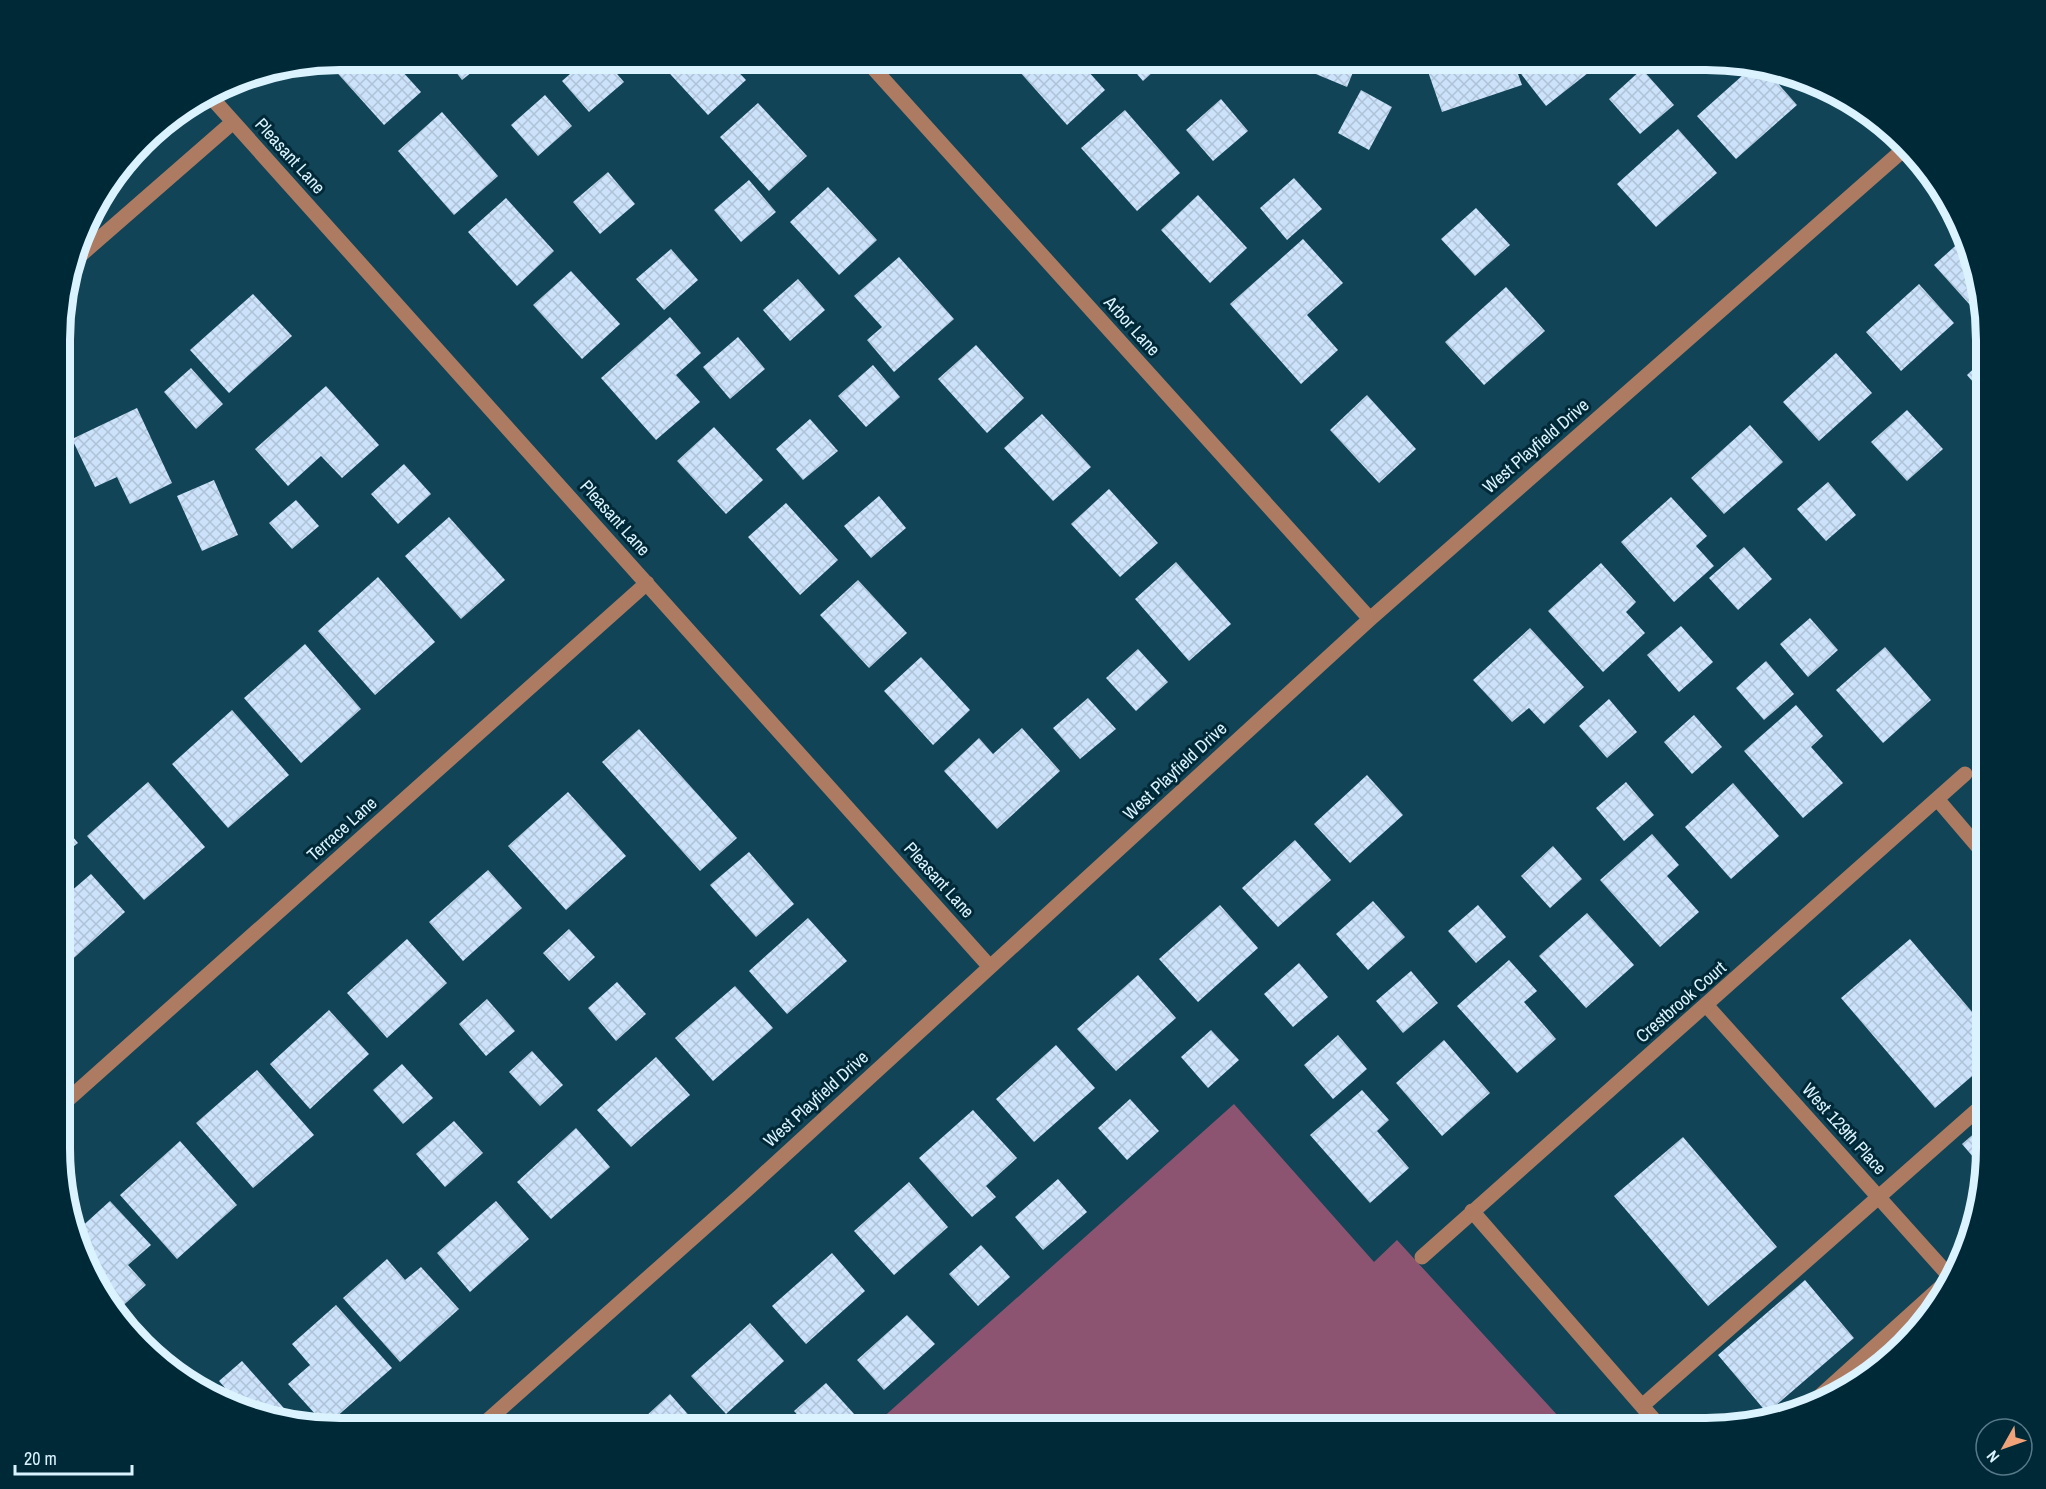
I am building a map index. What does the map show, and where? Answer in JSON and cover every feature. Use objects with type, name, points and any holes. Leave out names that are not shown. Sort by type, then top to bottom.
[{"type":"street","name":"Arbor Lane","points":[[875,70],[1370,619]]},
{"type":"street","name":"Pleasant Lane","points":[[215,101],[990,967]]},
{"type":"street","points":[[86,252],[233,122]]},
{"type":"street","name":"West Playfield Drive","points":[[490,1418],[740,1196],[1370,619],[1900,152]]},
{"type":"street","name":"Terrace Lane","points":[[70,1098],[647,583]]},
{"type":"street","name":"Crestbrook Court","points":[[1422,1257],[1707,1006],[1965,774]]},
{"type":"street","points":[[1938,800],[1976,844]]},
{"type":"street","name":"West 129th Place","points":[[1707,1006],[1946,1271]]},
{"type":"street","points":[[1642,1406],[1976,1111]]},
{"type":"street","points":[[1472,1211],[1652,1418]]},
{"type":"street","points":[[1827,1390],[1932,1296]]},
{"type":"shaded area","points":[[1234,1104],[1374,1262],[1397,1240],[1560,1418],[882,1418]]},
{"type":"building","points":[[335,70],[401,70],[421,92],[384,125]]},
{"type":"building","points":[[454,70],[474,70],[462,80]]},
{"type":"building","points":[[575,70],[614,70],[624,82],[589,112],[562,81]]},
{"type":"building","points":[[666,70],[736,70],[746,80],[708,115]]},
{"type":"building","points":[[1087,70],[1105,90],[1067,125],[1019,71]]},
{"type":"building","points":[[1134,70],[1155,70],[1143,81]]},
{"type":"building","points":[[1312,70],[1354,70],[1347,87],[1311,72]]},
{"type":"building","points":[[1427,70],[1517,70],[1522,85],[1442,112]]},
{"type":"building","points":[[1518,70],[1586,70],[1588,73],[1546,106]]},
{"type":"building","points":[[1643,70],[1674,105],[1640,134],[1609,99]]},
{"type":"building","points":[[1745,74],[1775,80],[1797,105],[1736,159],[1697,116]]},
{"type":"building","points":[[1361,90],[1392,107],[1369,150],[1338,133]]},
{"type":"building","points":[[545,95],[572,126],[538,156],[511,125]]},
{"type":"building","points":[[1221,99],[1248,131],[1213,161],[1186,130]]},
{"type":"building","points":[[758,103],[807,156],[769,191],[720,137]]},
{"type":"building","points":[[1125,110],[1180,173],[1137,211],[1081,148]]},
{"type":"building","points":[[442,112],[498,176],[454,215],[398,151]]},
{"type":"building","points":[[1678,129],[1717,173],[1656,227],[1617,184]]},
{"type":"building","points":[[608,172],[635,204],[600,234],[573,202]]},
{"type":"building","points":[[1294,178],[1322,209],[1287,240],[1260,208]]},
{"type":"building","points":[[749,180],[776,212],[741,242],[714,210]]},
{"type":"building","points":[[828,187],[877,240],[839,275],[790,222]]},
{"type":"building","points":[[1198,195],[1247,248],[1210,283],[1161,230]]},
{"type":"building","points":[[506,198],[554,251],[517,286],[468,232]]},
{"type":"building","points":[[1476,208],[1510,245],[1475,276],[1441,239]]},
{"type":"building","points":[[1303,239],[1343,283],[1307,315],[1338,350],[1301,384],[1230,304]]},
{"type":"building","points":[[1958,244],[1973,303],[1970,305],[1934,265]]},
{"type":"building","points":[[671,249],[698,280],[664,310],[636,279]]},
{"type":"building","points":[[899,257],[954,319],[894,372],[867,340],[882,327],[854,296]]},
{"type":"building","points":[[571,271],[620,324],[582,359],[533,305]]},
{"type":"building","points":[[798,279],[825,310],[790,341],[763,310]]},
{"type":"building","points":[[1919,284],[1954,323],[1901,371],[1866,332]]},
{"type":"building","points":[[1506,287],[1545,331],[1484,385],[1445,342]]},
{"type":"building","points":[[253,294],[292,336],[229,393],[190,350]]},
{"type":"building","points":[[670,317],[701,353],[676,375],[700,402],[656,440],[601,378]]},
{"type":"building","points":[[738,337],[765,369],[730,399],[703,367]]},
{"type":"building","points":[[976,345],[1024,398],[987,433],[938,379]]},
{"type":"building","points":[[1836,353],[1872,393],[1819,441],[1783,402]]},
{"type":"building","points":[[873,365],[900,397],[866,427],[838,396]]},
{"type":"building","points":[[1976,366],[1976,386],[1967,375]]},
{"type":"building","points":[[191,368],[223,404],[196,429],[164,392]]},
{"type":"building","points":[[326,386],[379,445],[342,478],[321,456],[288,486],[255,449]]},
{"type":"building","points":[[1367,395],[1416,449],[1379,483],[1330,430]]},
{"type":"building","points":[[137,408],[172,483],[130,504],[117,477],[95,487],[72,439]]},
{"type":"building","points":[[1907,410],[1943,449],[1907,481],[1871,442]]},
{"type":"building","points":[[1042,414],[1091,467],[1053,501],[1004,448]]},
{"type":"building","points":[[810,419],[838,451],[803,480],[776,449]]},
{"type":"building","points":[[1750,425],[1783,462],[1724,514],[1691,478]]},
{"type":"building","points":[[714,427],[763,480],[726,514],[677,461]]},
{"type":"building","points":[[404,464],[431,494],[398,524],[371,494]]},
{"type":"building","points":[[214,480],[238,535],[202,551],[177,496]]},
{"type":"building","points":[[1828,482],[1856,515],[1826,541],[1797,509]]},
{"type":"building","points":[[1109,489],[1158,543],[1120,577],[1071,524]]},
{"type":"building","points":[[879,496],[906,528],[871,558],[844,526]]},
{"type":"building","points":[[1671,497],[1707,536],[1696,546],[1714,566],[1674,602],[1621,542]]},
{"type":"building","points":[[296,500],[319,526],[292,549],[269,523]]},
{"type":"building","points":[[786,503],[838,560],[800,595],[748,537]]},
{"type":"building","points":[[449,517],[505,580],[461,619],[405,556]]},
{"type":"building","points":[[1744,547],[1772,579],[1738,610],[1709,578]]},
{"type":"building","points":[[1176,562],[1231,624],[1189,661],[1135,599]]},
{"type":"building","points":[[1601,563],[1636,602],[1626,612],[1645,633],[1603,672],[1548,611]]},
{"type":"building","points":[[70,564],[74,594],[70,594]]},
{"type":"building","points":[[378,577],[435,642],[375,695],[318,631]]},
{"type":"building","points":[[858,580],[907,633],[869,668],[820,615]]},
{"type":"building","points":[[1810,618],[1838,650],[1808,677],[1780,644]]},
{"type":"building","points":[[1681,626],[1713,662],[1679,692],[1647,655]]},
{"type":"building","points":[[1530,628],[1584,687],[1544,724],[1529,708],[1512,722],[1473,680]]},
{"type":"building","points":[[305,644],[361,709],[301,763],[244,698]]},
{"type":"building","points":[[1885,647],[1931,700],[1883,743],[1836,690]]},
{"type":"building","points":[[1138,649],[1168,682],[1136,711],[1106,678]]},
{"type":"building","points":[[921,657],[970,710],[933,745],[884,691]]},
{"type":"building","points":[[1766,661],[1794,694],[1764,720],[1736,688]]},
{"type":"building","points":[[1088,698],[1116,729],[1080,759],[1053,728]]},
{"type":"building","points":[[1609,699],[1637,732],[1607,758],[1579,726]]},
{"type":"building","points":[[1796,705],[1823,736],[1811,747],[1843,783],[1803,818],[1744,751]]},
{"type":"building","points":[[232,710],[289,775],[228,828],[172,764]]},
{"type":"building","points":[[1694,715],[1722,747],[1692,774],[1664,742]]},
{"type":"building","points":[[1022,728],[1060,771],[997,829],[944,771],[979,738],[993,754]]},
{"type":"building","points":[[639,729],[737,838],[700,871],[602,762]]},
{"type":"building","points":[[1367,775],[1403,815],[1350,863],[1314,824]]},
{"type":"building","points":[[148,782],[205,847],[144,900],[87,836]]},
{"type":"building","points":[[1626,782],[1654,815],[1624,841],[1596,808]]},
{"type":"building","points":[[1733,783],[1779,836],[1731,879],[1685,827]]},
{"type":"building","points":[[568,792],[626,856],[566,910],[508,846]]},
{"type":"building","points":[[70,834],[78,843],[70,849]]},
{"type":"building","points":[[1652,834],[1679,865],[1667,876],[1699,912],[1660,947],[1600,880]]},
{"type":"building","points":[[1295,840],[1331,880],[1278,927],[1242,888]]},
{"type":"building","points":[[1553,846],[1582,879],[1550,908],[1521,876]]},
{"type":"building","points":[[749,852],[794,904],[756,937],[710,885]]},
{"type":"building","points":[[488,870],[522,908],[463,961],[429,922]]},
{"type":"building","points":[[91,874],[125,912],[70,961],[70,892]]},
{"type":"building","points":[[1373,901],[1405,937],[1368,970],[1336,934]]},
{"type":"building","points":[[1220,905],[1258,948],[1198,1002],[1159,959]]},
{"type":"building","points":[[1478,905],[1506,937],[1476,963],[1448,931]]},
{"type":"building","points":[[1587,913],[1634,965],[1586,1008],[1539,956]]},
{"type":"building","points":[[808,918],[847,961],[787,1014],[749,971]]},
{"type":"building","points":[[569,929],[595,957],[569,981],[543,953]]},
{"type":"building","points":[[407,939],[447,983],[387,1038],[347,993]]},
{"type":"building","points":[[1910,939],[1976,1016],[1976,1073],[1935,1108],[1841,998]]},
{"type":"building","points":[[1509,960],[1537,991],[1524,1002],[1556,1039],[1517,1073],[1457,1006]]},
{"type":"building","points":[[1299,963],[1328,997],[1293,1027],[1264,994]]},
{"type":"building","points":[[1411,971],[1438,1003],[1403,1033],[1376,1001]]},
{"type":"building","points":[[1138,975],[1176,1018],[1116,1071],[1077,1029]]},
{"type":"building","points":[[617,982],[646,1014],[616,1041],[588,1008]]},
{"type":"building","points":[[735,986],[773,1028],[713,1081],[675,1038]]},
{"type":"building","points":[[487,999],[515,1031],[486,1056],[459,1024]]},
{"type":"building","points":[[329,1010],[369,1054],[310,1109],[270,1064]]},
{"type":"building","points":[[1211,1030],[1239,1060],[1208,1088],[1181,1057]]},
{"type":"building","points":[[1338,1035],[1367,1069],[1333,1099],[1304,1065]]},
{"type":"building","points":[[1444,1040],[1490,1093],[1442,1136],[1396,1083]]},
{"type":"building","points":[[1056,1045],[1095,1088],[1034,1142],[996,1099]]},
{"type":"building","points":[[532,1051],[563,1085],[540,1106],[509,1072]]},
{"type":"building","points":[[656,1057],[690,1095],[631,1147],[597,1110]]},
{"type":"building","points":[[402,1064],[433,1098],[403,1124],[373,1090]]},
{"type":"building","points":[[257,1070],[314,1135],[253,1188],[196,1123]]},
{"type":"building","points":[[1362,1090],[1389,1120],[1377,1131],[1409,1168],[1370,1203],[1310,1135]]},
{"type":"building","points":[[1130,1099],[1159,1131],[1127,1160],[1098,1128]]},
{"type":"building","points":[[973,1110],[1017,1158],[986,1186],[996,1197],[972,1217],[919,1158]]},
{"type":"building","points":[[454,1121],[483,1153],[445,1187],[416,1154]]},
{"type":"building","points":[[576,1128],[610,1167],[551,1219],[517,1182]]},
{"type":"building","points":[[1976,1132],[1975,1160],[1962,1144]]},
{"type":"building","points":[[1683,1137],[1777,1247],[1708,1306],[1614,1196]]},
{"type":"building","points":[[180,1141],[237,1205],[177,1259],[120,1195]]},
{"type":"building","points":[[1058,1179],[1087,1212],[1043,1250],[1015,1217]]},
{"type":"building","points":[[909,1182],[948,1227],[894,1275],[854,1231]]},
{"type":"building","points":[[110,1201],[151,1245],[128,1265],[146,1285],[122,1307],[98,1268],[82,1226]]},
{"type":"building","points":[[496,1201],[529,1239],[470,1292],[437,1253]]},
{"type":"building","points":[[981,1245],[1010,1277],[978,1306],[949,1274]]},
{"type":"building","points":[[832,1253],[865,1291],[806,1344],[772,1306]]},
{"type":"building","points":[[387,1259],[405,1280],[421,1267],[459,1309],[400,1362],[343,1298]]},
{"type":"building","points":[[1805,1280],[1854,1338],[1770,1410],[1766,1411],[1718,1355]]},
{"type":"building","points":[[336,1305],[392,1368],[335,1418],[318,1418],[288,1384],[310,1365],[292,1344]]},
{"type":"building","points":[[907,1315],[935,1344],[884,1390],[857,1360]]},
{"type":"building","points":[[750,1323],[784,1361],[726,1414],[691,1376]]},
{"type":"building","points":[[242,1361],[288,1413],[232,1396],[219,1381]]},
{"type":"building","points":[[826,1383],[855,1415],[852,1418],[800,1418],[794,1411]]},
{"type":"building","points":[[670,1394],[691,1418],[644,1418]]}]
